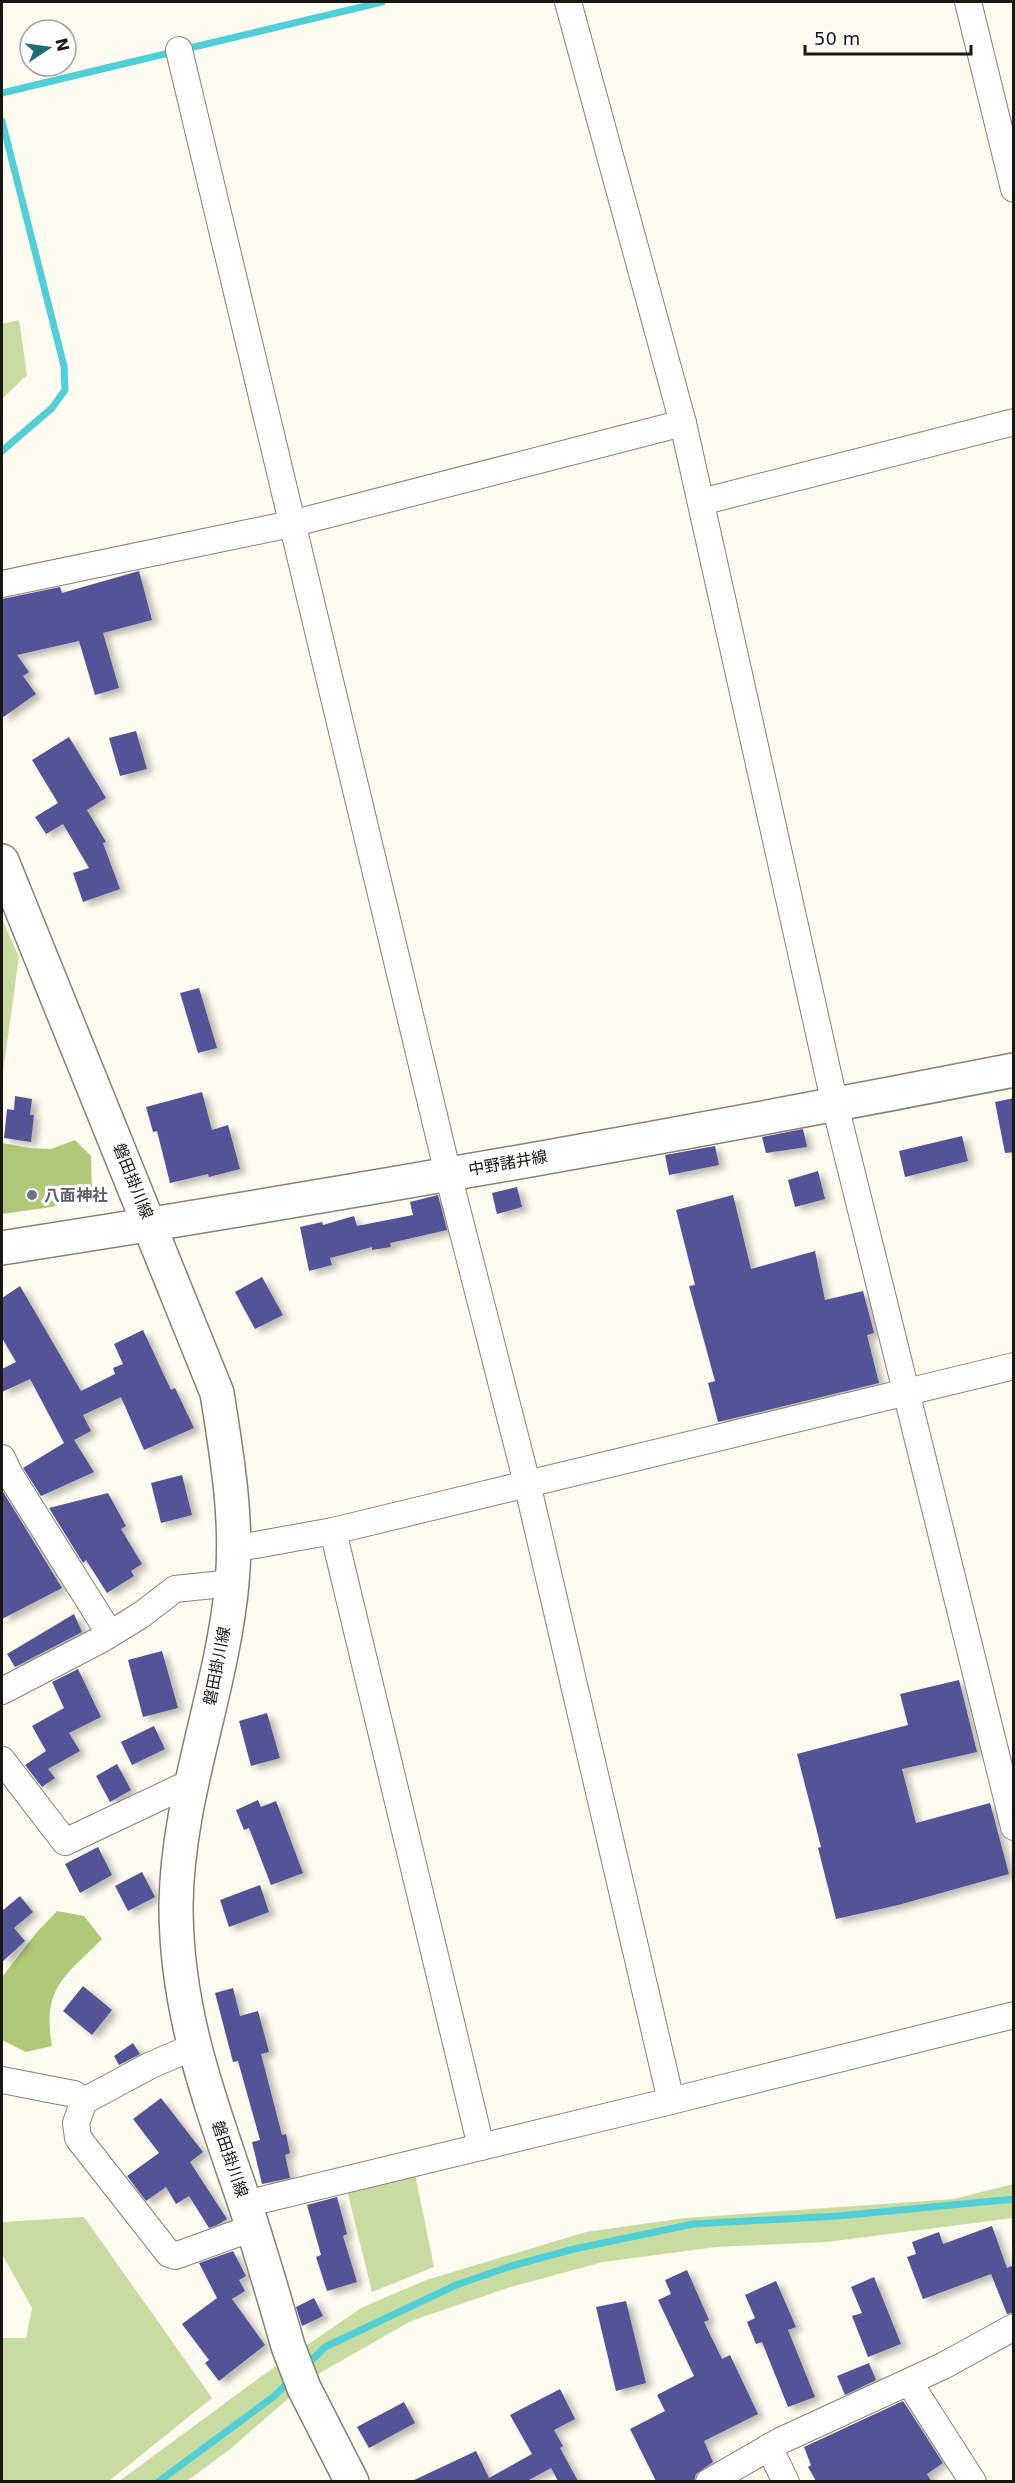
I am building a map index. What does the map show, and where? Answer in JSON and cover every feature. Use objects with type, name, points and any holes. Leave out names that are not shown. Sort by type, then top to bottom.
[{"type":"main road","name":"磐田掛川線","points":[[2,861],[217,1393],[228,1466],[233,1549],[232,1583],[212,1693],[181,1838],[176,1915],[183,1993],[193,2047],[288,2346],[304,2388],[352,2481]]},
{"type":"main road","name":"中野諸井線","points":[[2,1248],[448,1174],[1014,1071]]},
{"type":"street","points":[[568,2],[683,423],[835,1105],[1014,1827]]},
{"type":"street","points":[[968,2],[1014,189]]},
{"type":"street","points":[[179,50],[448,1174],[527,1483],[671,2101]]},
{"type":"street","points":[[701,502],[1014,422]]},
{"type":"street","points":[[2,584],[291,524],[683,423]]},
{"type":"street","points":[[233,1549],[333,1531],[1014,1366]]},
{"type":"street","points":[[2,1458],[10,1475],[110,1634]]},
{"type":"street","points":[[333,1531],[481,2147]]},
{"type":"street","points":[[4,1684],[110,1634],[141,1615],[175,1589],[232,1583]]},
{"type":"street","points":[[2,1760],[65,1842],[192,1782]]},
{"type":"street","points":[[193,2047],[151,2065],[84,2102],[76,2123],[78,2138],[169,2254],[176,2256],[248,2216],[481,2147],[1014,2015]]},
{"type":"street","points":[[2,2079],[74,2094],[84,2102]]},
{"type":"street","points":[[709,2481],[769,2447],[943,2366],[1014,2327]]},
{"type":"street","points":[[909,2382],[973,2481]]},
{"type":"street","points":[[769,2447],[786,2481]]},
{"type":"green space","points":[[19,320],[27,375],[2,399],[2,324]]},
{"type":"green space","points":[[2,919],[19,957],[2,1079]]},
{"type":"green space","points":[[75,1140],[91,1156],[92,1193],[52,1207],[2,1214],[2,1143],[51,1149]]},
{"type":"green space","points":[[57,1911],[84,1916],[102,1939],[67,1974],[53,1997],[50,2010],[52,2046],[26,2052],[2,2040],[2,1977],[36,1933]]},
{"type":"green space","points":[[414,2169],[434,2267],[372,2292],[347,2190]]},
{"type":"green space","points":[[1013,2184],[1013,2218],[827,2242],[716,2247],[603,2262],[511,2287],[411,2321],[313,2377],[229,2450],[187,2481],[118,2482],[259,2378],[361,2308],[426,2280],[586,2232],[685,2218],[954,2199]]},
{"type":"green space","points":[[84,2217],[212,2398],[109,2481],[2,2481],[2,2338],[26,2338],[32,2308],[2,2254],[2,2222]]},
{"type":"building","points":[[139,571],[152,620],[103,633],[119,688],[95,695],[79,641],[17,655],[29,672],[23,676],[36,694],[2,718],[2,599],[60,587],[62,593]]},
{"type":"building","points":[[136,731],[147,769],[120,776],[109,738]]},
{"type":"building","points":[[69,737],[106,798],[87,810],[106,842],[103,843],[120,889],[83,902],[73,873],[89,868],[63,824],[46,834],[35,817],[58,803],[32,760]]},
{"type":"building","points":[[199,988],[217,1048],[198,1053],[180,993]]},
{"type":"building","points":[[202,1092],[212,1130],[228,1125],[240,1169],[170,1183],[157,1131],[153,1132],[146,1107]]},
{"type":"building","points":[[15,1096],[32,1099],[30,1115],[34,1115],[31,1142],[4,1138],[7,1109],[14,1110]]},
{"type":"building","points":[[1014,1098],[1014,1152],[1005,1153],[995,1102]]},
{"type":"building","points":[[803,1129],[807,1147],[766,1153],[762,1137]]},
{"type":"building","points":[[962,1136],[968,1161],[905,1177],[899,1151]]},
{"type":"building","points":[[715,1146],[719,1165],[669,1175],[665,1155]]},
{"type":"building","points":[[818,1171],[825,1199],[795,1207],[788,1180]]},
{"type":"building","points":[[517,1187],[522,1207],[497,1214],[492,1193]]},
{"type":"building","points":[[438,1195],[447,1230],[390,1243],[391,1247],[372,1250],[372,1247],[330,1258],[332,1265],[309,1271],[300,1227],[322,1222],[323,1225],[354,1216],[357,1226],[413,1215],[410,1202]]},
{"type":"building","points":[[733,1195],[751,1269],[815,1251],[825,1300],[863,1291],[874,1333],[867,1335],[879,1383],[718,1422],[708,1383],[715,1381],[689,1286],[695,1285],[676,1210]]},
{"type":"building","points":[[262,1277],[283,1315],[255,1329],[235,1292]]},
{"type":"building","points":[[20,1286],[81,1391],[115,1374],[113,1368],[123,1364],[114,1344],[143,1330],[171,1390],[175,1388],[194,1428],[144,1450],[121,1397],[83,1415],[91,1431],[74,1440],[94,1472],[41,1496],[23,1468],[64,1443],[30,1379],[2,1392],[2,1369],[16,1362],[2,1338],[2,1298]]},
{"type":"building","points":[[182,1475],[192,1515],[161,1523],[151,1483]]},
{"type":"building","points":[[2,1490],[62,1588],[2,1619]]},
{"type":"building","points":[[108,1493],[126,1526],[121,1529],[142,1564],[131,1571],[134,1576],[107,1593],[86,1560],[83,1563],[49,1508]]},
{"type":"building","points":[[74,1614],[82,1632],[15,1667],[7,1654]]},
{"type":"building","points":[[162,1651],[178,1708],[143,1717],[128,1660]]},
{"type":"building","points":[[78,1669],[101,1717],[69,1733],[80,1751],[48,1769],[55,1778],[42,1787],[25,1765],[46,1751],[32,1726],[64,1708],[52,1682]]},
{"type":"building","points":[[959,1680],[977,1752],[902,1769],[916,1823],[990,1803],[1009,1874],[898,1905],[836,1919],[818,1848],[821,1847],[797,1754],[908,1725],[900,1694]]},
{"type":"building","points":[[267,1713],[280,1758],[251,1766],[239,1721]]},
{"type":"building","points":[[154,1726],[165,1749],[132,1765],[121,1742]]},
{"type":"building","points":[[117,1764],[131,1790],[110,1802],[96,1776]]},
{"type":"building","points":[[258,1800],[261,1807],[276,1801],[303,1873],[271,1885],[249,1828],[244,1830],[236,1810]]},
{"type":"building","points":[[98,1847],[112,1875],[80,1893],[65,1864]]},
{"type":"building","points":[[142,1872],[155,1897],[128,1911],[115,1886]]},
{"type":"building","points":[[260,1885],[269,1912],[229,1927],[220,1900]]},
{"type":"building","points":[[20,1896],[33,1912],[14,1928],[25,1941],[2,1962],[2,1911]]},
{"type":"building","points":[[83,1986],[112,2010],[92,2035],[63,2011]]},
{"type":"building","points":[[233,1988],[240,2016],[258,2011],[269,2052],[261,2054],[282,2135],[286,2134],[290,2153],[285,2155],[290,2178],[262,2184],[252,2142],[260,2140],[238,2061],[233,2062],[215,1993]]},
{"type":"building","points":[[133,2043],[140,2054],[119,2065],[114,2056]]},
{"type":"building","points":[[161,2098],[203,2152],[190,2162],[227,2219],[217,2225],[209,2228],[189,2196],[176,2204],[166,2187],[146,2201],[127,2176],[159,2153],[133,2119]]},
{"type":"building","points":[[337,2197],[347,2234],[343,2236],[357,2282],[327,2291],[316,2257],[321,2255],[307,2205]]},
{"type":"building","points":[[992,2226],[1007,2268],[1014,2265],[1014,2312],[1007,2314],[991,2274],[923,2299],[907,2257],[916,2254],[912,2242],[939,2232],[943,2244]]},
{"type":"building","points":[[233,2251],[246,2276],[239,2280],[245,2291],[232,2299],[265,2345],[219,2381],[205,2363],[209,2360],[182,2324],[217,2298],[199,2263]]},
{"type":"building","points":[[687,2270],[709,2320],[704,2322],[722,2359],[730,2355],[758,2414],[704,2441],[713,2462],[696,2474],[694,2481],[656,2481],[630,2429],[665,2411],[657,2395],[694,2376],[658,2300],[671,2294],[665,2280]]},
{"type":"building","points":[[874,2277],[901,2344],[868,2357],[852,2316],[862,2313],[851,2287]]},
{"type":"building","points":[[776,2281],[796,2327],[788,2330],[815,2397],[788,2407],[762,2342],[756,2344],[747,2322],[755,2318],[745,2295]]},
{"type":"building","points":[[314,2298],[323,2316],[302,2326],[296,2307]]},
{"type":"building","points":[[626,2301],[646,2383],[616,2391],[596,2307]]},
{"type":"building","points":[[869,2363],[876,2380],[845,2395],[837,2376]]},
{"type":"building","points":[[560,2389],[575,2419],[554,2430],[563,2446],[560,2448],[578,2481],[558,2481],[551,2468],[527,2481],[412,2481],[476,2451],[489,2478],[532,2454],[510,2415]]},
{"type":"building","points":[[903,2401],[943,2463],[927,2474],[931,2481],[816,2481],[808,2467],[811,2465],[804,2447]]},
{"type":"building","points":[[404,2402],[415,2423],[369,2448],[357,2427]]},
{"type":"waterway","points":[[2,93],[382,2]]},
{"type":"waterway","points":[[2,121],[64,366],[65,390],[52,408],[2,451]]},
{"type":"waterway","points":[[306,2366],[325,2347],[456,2285],[511,2266],[574,2249],[693,2224],[838,2216],[1014,2199]]},
{"type":"waterway","points":[[158,2482],[273,2397],[291,2380]]},
{"type":"place","name":"八面神社","points":[[32,1195]]}]
